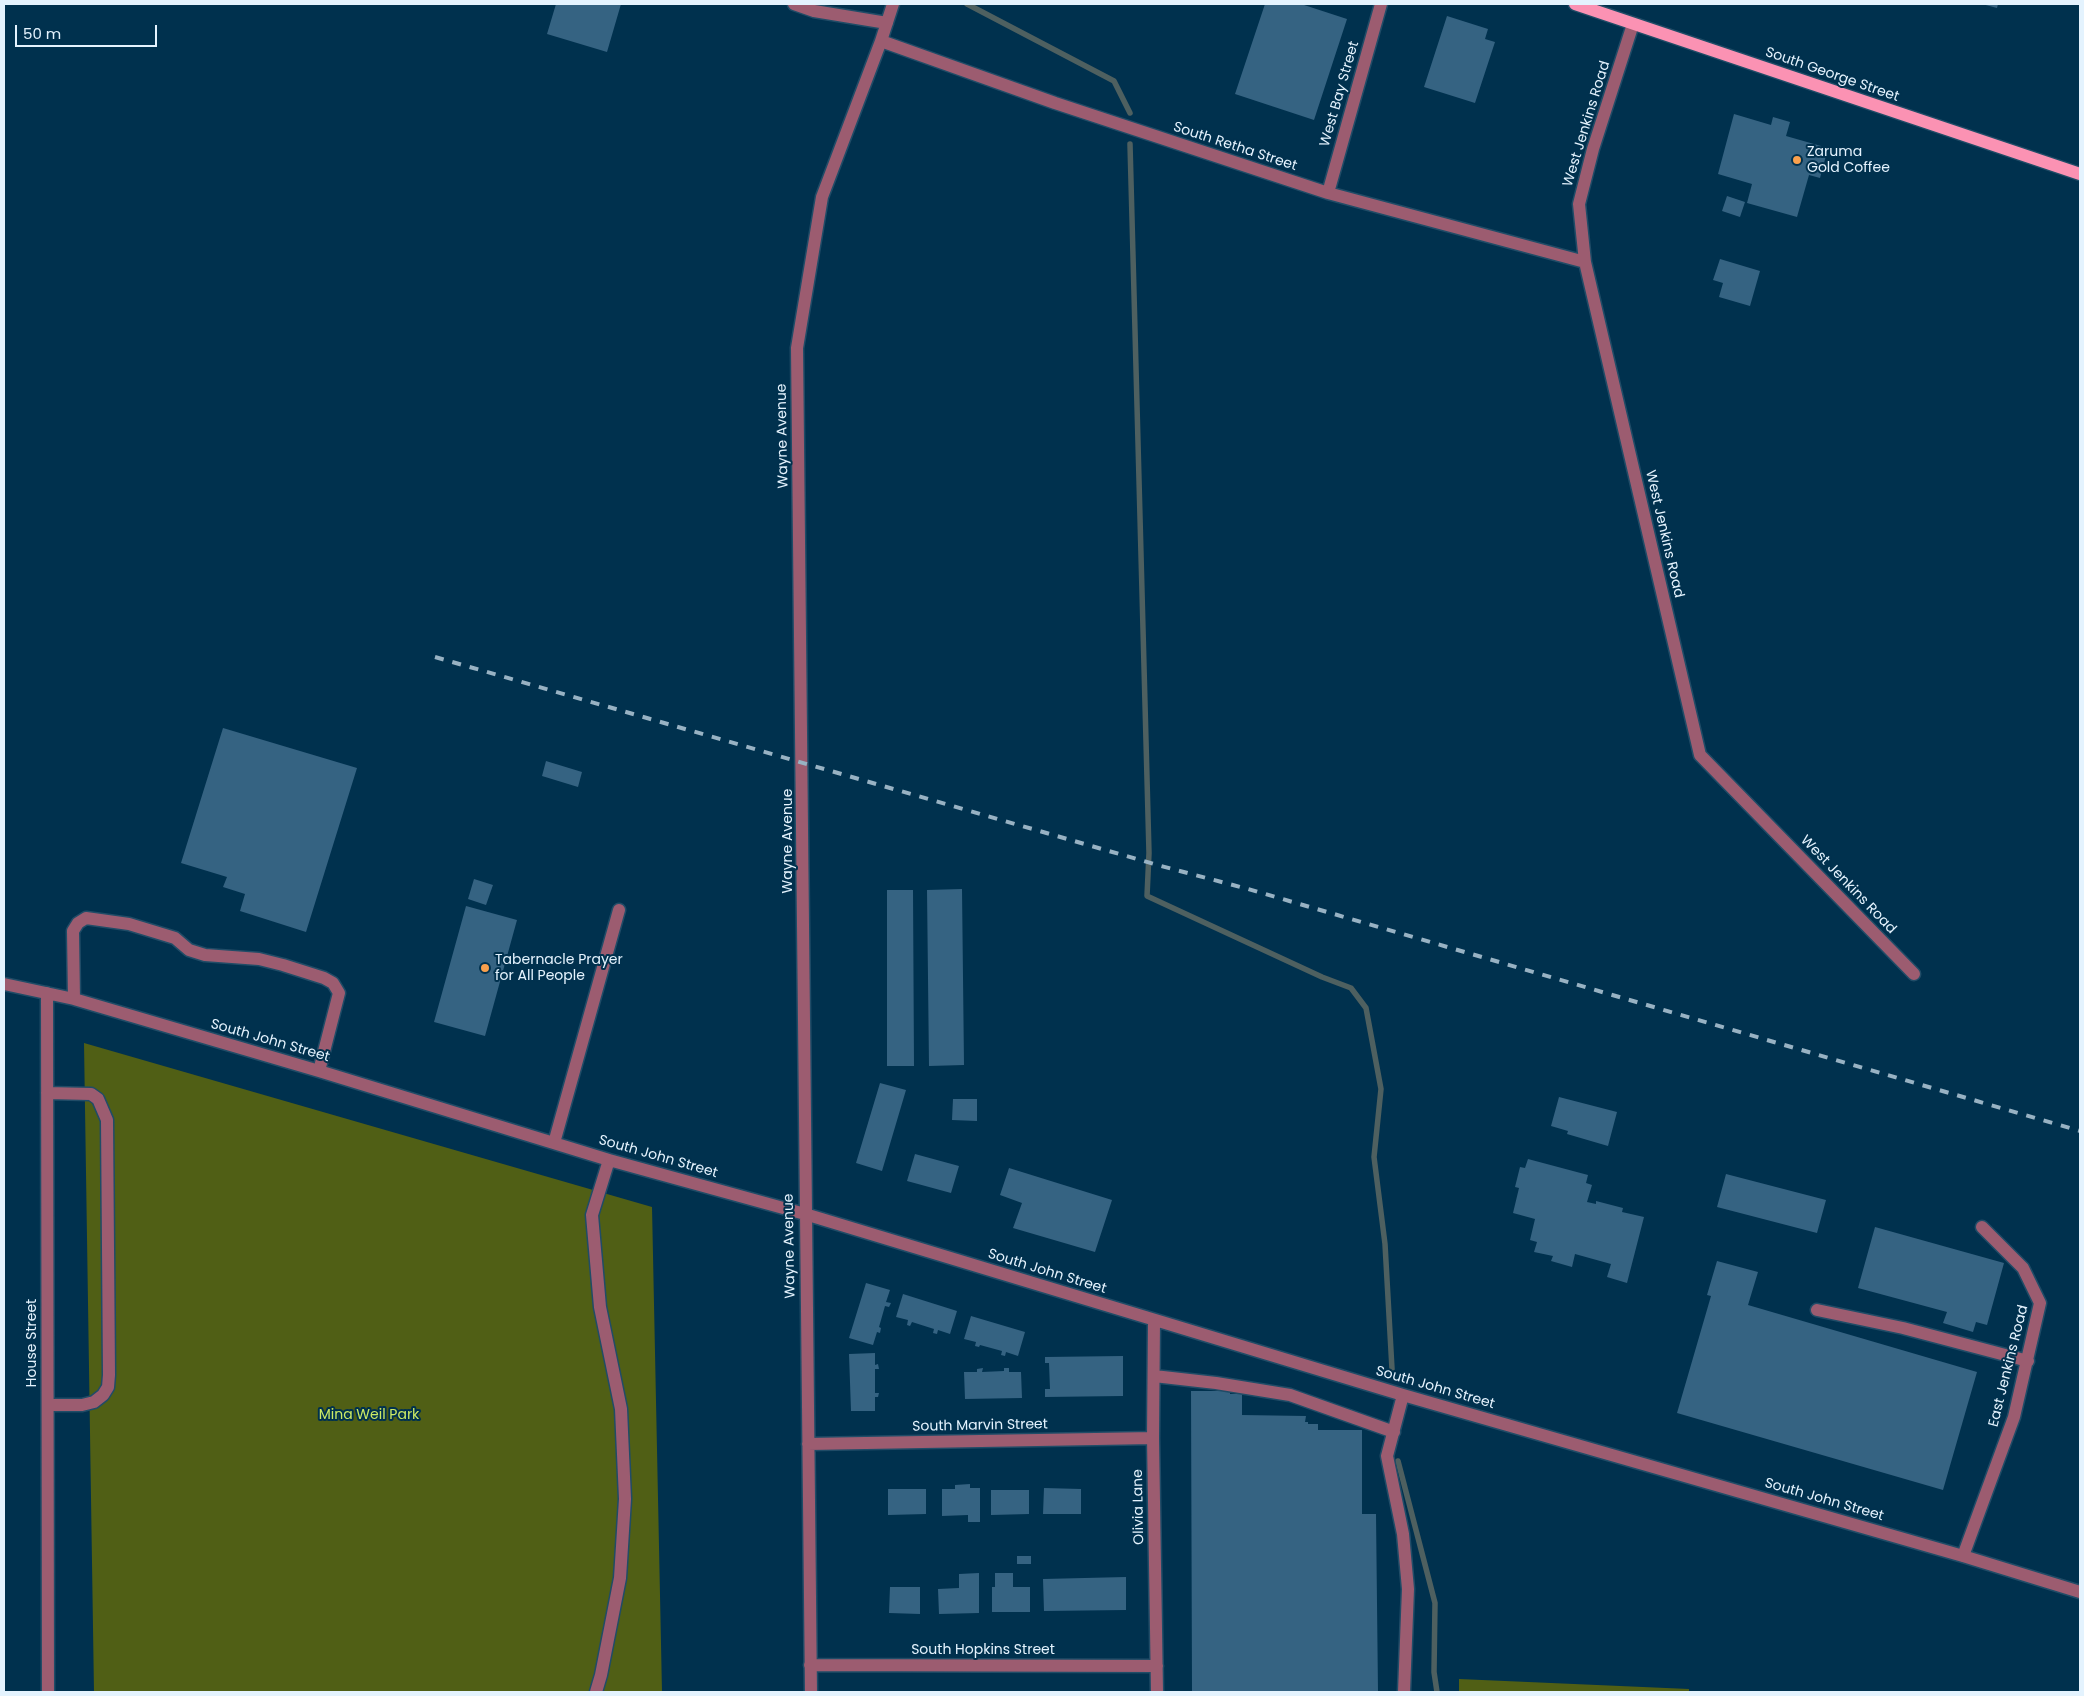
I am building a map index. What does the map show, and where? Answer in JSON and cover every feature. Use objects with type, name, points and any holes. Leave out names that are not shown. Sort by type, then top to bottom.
[{"type":"main road","name":"South George Street","points":[[1575,4],[2080,174]]},
{"type":"street","points":[[794,4],[814,11],[887,23]]},
{"type":"street","name":"Wayne Avenue","points":[[810,1692],[797,348],[822,198],[893,4]]},
{"type":"street","name":"West Bay Street","points":[[1328,193],[1381,4]]},
{"type":"street","name":"West Jenkins Road","points":[[1633,24],[1593,149],[1579,204],[1585,262],[1700,755],[1914,974]]},
{"type":"street","name":"South Retha Street","points":[[881,41],[1055,104],[1328,193],[1585,262]]},
{"type":"street","points":[[554,1143],[619,910]]},
{"type":"street","points":[[74,999],[73,931],[78,923],[86,918],[129,924],[175,938],[189,950],[205,955],[259,959],[283,964],[324,978],[333,983],[339,993],[319,1071]]},
{"type":"street","name":"South John Street","points":[[4,984],[74,999],[319,1071],[609,1160],[804,1214],[1403,1395],[1964,1556],[2080,1592]]},
{"type":"street","name":"House Street","points":[[47,993],[48,1692]]},
{"type":"street","points":[[47,1093],[92,1094],[98,1098],[107,1120],[109,1375],[108,1387],[103,1395],[94,1402],[82,1405],[48,1405]]},
{"type":"street","points":[[596,1692],[601,1676],[620,1578],[625,1499],[622,1409],[600,1307],[592,1215],[609,1160]]},
{"type":"street","name":"East Jenkins Road","points":[[1964,1556],[2014,1417],[2040,1303],[2023,1268],[1982,1227]]},
{"type":"street","points":[[1817,1310],[1903,1328],[2028,1361]]},
{"type":"street","name":"Olivia Lane","points":[[1154,1321],[1153,1438],[1157,1692]]},
{"type":"street","points":[[1154,1376],[1216,1383],[1290,1395],[1394,1432]]},
{"type":"street","points":[[1403,1395],[1387,1456],[1403,1534],[1408,1588],[1404,1692]]},
{"type":"street","name":"South Marvin Street","points":[[808,1444],[1153,1438]]},
{"type":"street","name":"South Hopkins Street","points":[[810,1665],[1156,1666]]},
{"type":"green space","name":"Mina Weil Park","points":[[84,1043],[652,1207],[662,1692],[94,1692]]},
{"type":"green space","points":[[1459,1679],[1689,1689],[1689,1692],[1459,1692]]},
{"type":"building","points":[[556,4],[621,4],[607,52],[547,34]]},
{"type":"building","points":[[1265,4],[1301,4],[1347,19],[1314,120],[1235,94]]},
{"type":"building","points":[[1982,4],[1998,4],[1997,8]]},
{"type":"building","points":[[1447,16],[1488,29],[1485,39],[1495,42],[1475,103],[1424,87]]},
{"type":"building","points":[[1734,114],[1771,125],[1773,117],[1790,122],[1786,136],[1828,148],[1820,178],[1809,175],[1797,217],[1747,203],[1752,184],[1718,174]]},
{"type":"building","points":[[1727,196],[1745,202],[1740,217],[1722,211]]},
{"type":"building","points":[[1720,259],[1760,271],[1750,306],[1719,297],[1723,283],[1713,280]]},
{"type":"building","points":[[223,728],[357,768],[306,932],[240,911],[245,894],[223,887],[227,877],[181,863]]},
{"type":"building","points":[[546,761],[582,772],[578,787],[542,776]]},
{"type":"building","points":[[474,879],[493,885],[486,905],[468,899]]},
{"type":"building","points":[[962,889],[964,1065],[929,1066],[927,890]]},
{"type":"building","points":[[887,890],[913,890],[914,1066],[887,1066]]},
{"type":"building","points":[[466,906],[517,920],[485,1036],[434,1022]]},
{"type":"building","points":[[880,1083],[906,1090],[882,1171],[856,1163]]},
{"type":"building","points":[[1559,1097],[1617,1112],[1608,1146],[1567,1134],[1568,1131],[1551,1126]]},
{"type":"building","points":[[953,1099],[977,1099],[977,1121],[952,1120]]},
{"type":"building","points":[[915,1154],[959,1166],[951,1193],[907,1181]]},
{"type":"building","points":[[1528,1159],[1588,1175],[1586,1183],[1592,1185],[1587,1202],[1596,1204],[1596,1201],[1623,1208],[1622,1212],[1644,1217],[1627,1283],[1607,1277],[1611,1264],[1575,1254],[1572,1267],[1551,1261],[1553,1256],[1534,1252],[1537,1242],[1530,1240],[1535,1219],[1513,1213],[1519,1188],[1515,1187],[1520,1167],[1525,1168]]},
{"type":"building","points":[[1009,1168],[1112,1200],[1095,1252],[1013,1228],[1022,1203],[1000,1195]]},
{"type":"building","points":[[1726,1174],[1826,1200],[1817,1233],[1717,1207]]},
{"type":"building","points":[[1875,1227],[2004,1263],[1987,1325],[1976,1322],[1973,1332],[1943,1323],[1947,1312],[1858,1288]]},
{"type":"building","points":[[1717,1261],[1758,1272],[1748,1305],[1977,1372],[1943,1490],[1677,1413],[1711,1296],[1707,1295]]},
{"type":"building","points":[[866,1283],[890,1290],[886,1302],[891,1303],[889,1307],[885,1306],[879,1327],[881,1328],[880,1333],[877,1332],[873,1345],[849,1338]]},
{"type":"building","points":[[903,1294],[957,1311],[950,1334],[938,1330],[937,1334],[933,1333],[934,1329],[912,1322],[910,1326],[907,1325],[908,1320],[896,1317]]},
{"type":"building","points":[[971,1316],[1025,1332],[1018,1356],[1006,1352],[1005,1356],[1001,1355],[1002,1351],[980,1345],[979,1347],[975,1346],[976,1342],[964,1339]]},
{"type":"building","points":[[875,1353],[875,1365],[878,1364],[879,1369],[875,1369],[875,1393],[879,1393],[878,1397],[875,1397],[875,1411],[851,1411],[849,1354]]},
{"type":"building","points":[[1123,1356],[1123,1396],[1045,1397],[1045,1389],[1050,1389],[1049,1363],[1045,1363],[1045,1357]]},
{"type":"building","points":[[983,1368],[982,1372],[1004,1371],[1004,1368],[1009,1368],[1009,1372],[1021,1372],[1022,1398],[965,1399],[964,1372],[977,1372],[977,1369]]},
{"type":"building","points":[[1191,1391],[1230,1391],[1230,1394],[1242,1394],[1242,1415],[1306,1416],[1305,1422],[1308,1422],[1308,1424],[1318,1424],[1318,1430],[1362,1430],[1362,1514],[1376,1514],[1378,1692],[1192,1692]]},
{"type":"building","points":[[970,1484],[970,1488],[980,1488],[980,1522],[968,1522],[968,1515],[942,1516],[942,1489],[955,1489],[955,1485]]},
{"type":"building","points":[[1044,1488],[1081,1489],[1081,1514],[1043,1514]]},
{"type":"building","points":[[888,1489],[926,1489],[926,1514],[888,1515]]},
{"type":"building","points":[[991,1490],[1029,1490],[1029,1514],[991,1515]]},
{"type":"building","points":[[1017,1556],[1031,1556],[1031,1564],[1017,1564]]},
{"type":"building","points":[[979,1573],[979,1613],[939,1614],[938,1589],[959,1588],[959,1574]]},
{"type":"building","points":[[995,1573],[1013,1573],[1013,1587],[1030,1587],[1030,1612],[992,1612],[992,1587],[995,1587]]},
{"type":"building","points":[[1126,1577],[1126,1610],[1044,1611],[1043,1579]]},
{"type":"building","points":[[890,1587],[920,1587],[920,1614],[889,1613]]},
{"type":"waterway","points":[[967,4],[1114,81],[1130,113]]},
{"type":"waterway","points":[[1130,144],[1149,853],[1147,896],[1322,977],[1351,988],[1366,1008],[1381,1089],[1374,1157],[1385,1244],[1392,1369]]},
{"type":"waterway","points":[[1398,1461],[1435,1603],[1434,1672],[1437,1692]]},
{"type":"railway","points":[[435,657],[1161,866],[1248,889],[2080,1131]]},
{"type":"place","name":"Zaruma Gold Coffee","points":[[1797,160]]},
{"type":"place","name":"Tabernacle Prayer for All People","points":[[485,968]]}]
